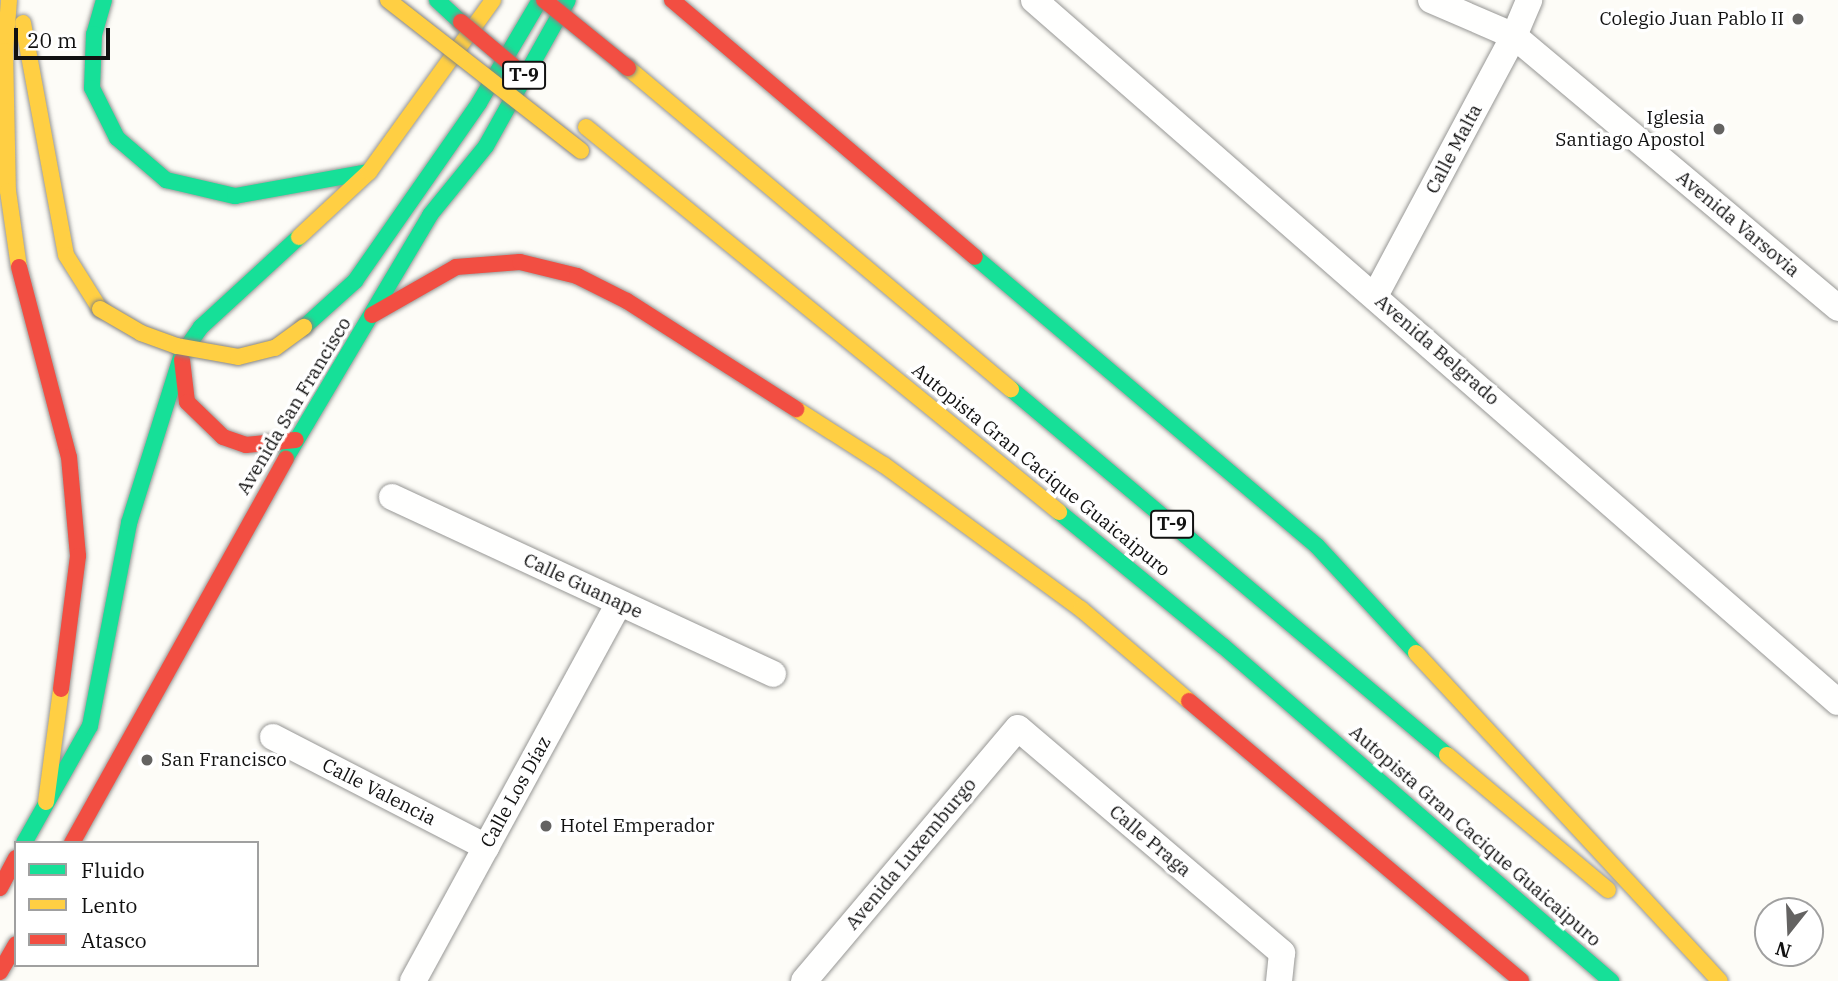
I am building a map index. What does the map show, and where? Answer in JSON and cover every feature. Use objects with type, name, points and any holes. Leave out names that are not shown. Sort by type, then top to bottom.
[{"type":"main road","points":[[9,0],[5,51],[8,191],[21,282],[69,457],[78,556],[46,802]]},
{"type":"main road","points":[[18,0],[66,255],[100,309],[141,333],[177,346],[238,357],[275,348],[355,281],[479,103],[542,0]]},
{"type":"main road","points":[[104,0],[94,34],[92,88],[117,138],[166,180],[202,192],[245,195],[334,175],[369,172]]},
{"type":"main road","points":[[388,0],[593,159],[734,248]]},
{"type":"main road","name":"T-9","points":[[437,0],[534,83]]},
{"type":"main road","points":[[25,841],[90,726],[129,523],[182,354],[201,327],[369,172],[493,0]]},
{"type":"main road","name":"Autopista Gran Cacique Guaicaipuro","points":[[542,0],[628,68],[1718,981]]},
{"type":"main road","name":"Avenida San Francisco","points":[[73,841],[296,440],[430,215],[486,146],[568,0]]},
{"type":"main road","points":[[672,0],[1317,546],[1718,981]]},
{"type":"main road","name":"Autopista Gran Cacique Guaicaipuro","points":[[581,123],[1223,646],[1611,981]]},
{"type":"main road","points":[[372,315],[456,267],[491,261],[520,262],[577,276],[627,301],[884,465],[1081,609],[1521,981]]},
{"type":"main road","points":[[182,354],[187,402],[203,421],[223,436],[246,444],[296,440]]},
{"type":"main road","points":[[0,888],[14,862]]},
{"type":"main road","points":[[0,972],[14,948]]},
{"type":"street","name":"Avenida Belgrado","points":[[1034,0],[1838,702]]},
{"type":"street","name":"Avenida Varsovia","points":[[1431,0],[1514,36],[1838,308]]},
{"type":"street","name":"Calle Malta","points":[[1375,296],[1514,36],[1529,0]]},
{"type":"street","name":"Calle Guanape","points":[[392,497],[773,674]]},
{"type":"street","name":"Calle Los Díaz","points":[[412,981],[619,603]]},
{"type":"street","name":"Calle Praga","points":[[1018,728],[1282,954],[1279,981]]},
{"type":"street","name":"Avenida Luxemburgo","points":[[804,981],[1018,728]]},
{"type":"street","name":"Calle Valencia","points":[[273,737],[486,847]]},
{"type":"traffic: fast","points":[[104,0],[94,34],[92,88],[117,138],[166,180],[235,196],[369,172]]},
{"type":"traffic: fast","points":[[437,0],[461,22]]},
{"type":"traffic: fast","points":[[304,327],[355,281],[479,103],[540,0]]},
{"type":"traffic: fast","points":[[286,458],[430,215],[486,146],[568,0]]},
{"type":"traffic: fast","points":[[25,841],[90,726],[129,523],[182,354],[201,327],[299,237]]},
{"type":"traffic: fast","points":[[975,257],[1317,546],[1416,653]]},
{"type":"traffic: fast","points":[[1011,389],[1447,755]]},
{"type":"traffic: fast","points":[[1059,512],[1223,646],[1611,981]]},
{"type":"traffic: slow","points":[[9,0],[5,51],[8,191],[19,267]]},
{"type":"traffic: slow","points":[[388,0],[581,151]]},
{"type":"traffic: slow","points":[[299,237],[369,172],[493,0]]},
{"type":"traffic: slow","points":[[23,23],[66,255],[100,309]]},
{"type":"traffic: slow","points":[[628,68],[1011,389]]},
{"type":"traffic: slow","points":[[586,127],[1059,512]]},
{"type":"traffic: slow","points":[[100,309],[141,333],[177,346],[238,357],[275,348],[304,327]]},
{"type":"traffic: slow","points":[[796,409],[884,465],[1081,609],[1189,701]]},
{"type":"traffic: slow","points":[[1416,653],[1720,981]]},
{"type":"traffic: slow","points":[[46,802],[61,689]]},
{"type":"traffic: slow","points":[[1447,755],[1608,890]]},
{"type":"traffic: jam","points":[[544,0],[628,68]]},
{"type":"traffic: jam","points":[[672,0],[975,257]]},
{"type":"traffic: jam","points":[[461,22],[518,70]]},
{"type":"traffic: jam","points":[[372,315],[456,267],[520,262],[577,276],[627,301],[796,409]]},
{"type":"traffic: jam","points":[[19,267],[69,457],[78,556],[61,689]]},
{"type":"traffic: jam","points":[[182,360],[187,402],[223,437],[246,445],[296,440]]},
{"type":"traffic: jam","points":[[73,841],[286,458]]},
{"type":"traffic: jam","points":[[1189,701],[1521,981]]},
{"type":"traffic: jam","points":[[0,888],[14,862]]},
{"type":"traffic: jam","points":[[0,972],[14,948]]},
{"type":"place","name":"Colegio Juan Pablo II","points":[[1798,19]]},
{"type":"place","name":"Iglesia Santiago Apostol","points":[[1719,129]]},
{"type":"place","name":"San Francisco","points":[[147,760]]},
{"type":"place","name":"Hotel Emperador","points":[[546,826]]}]
